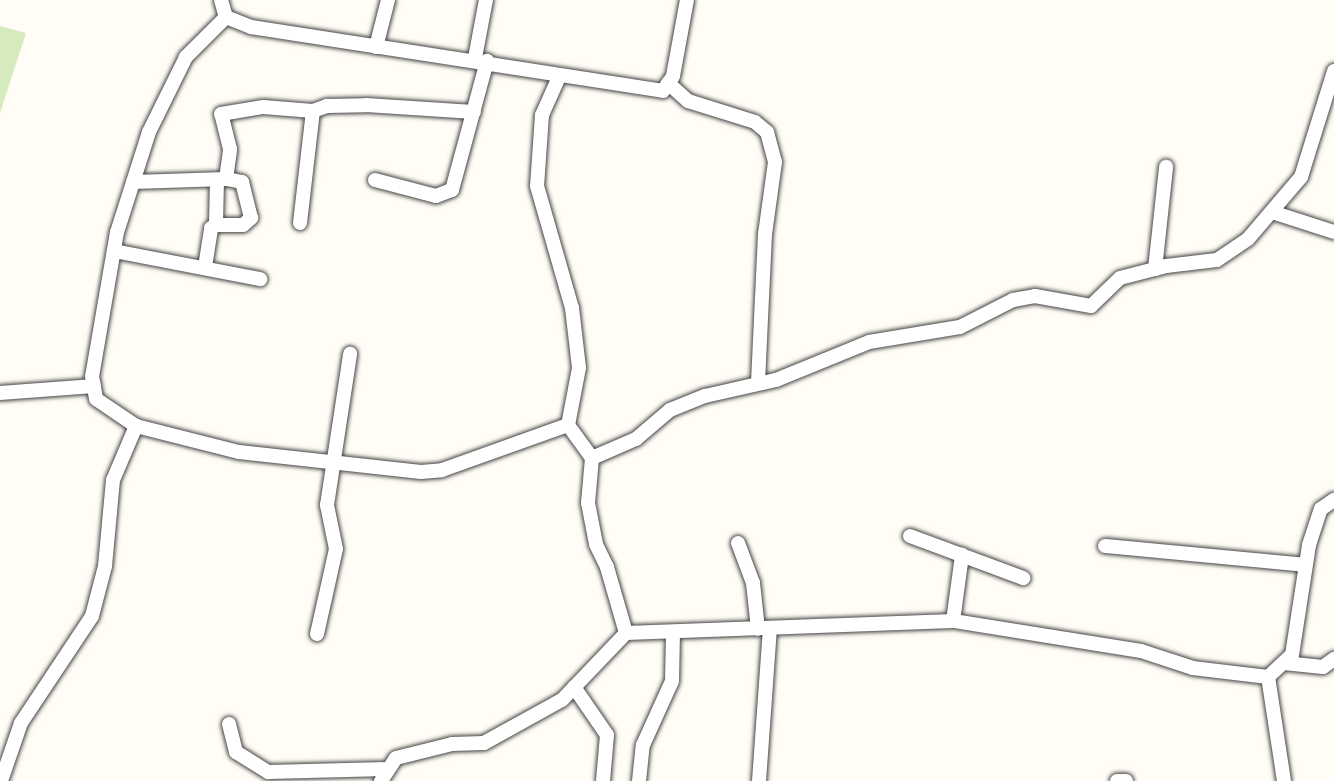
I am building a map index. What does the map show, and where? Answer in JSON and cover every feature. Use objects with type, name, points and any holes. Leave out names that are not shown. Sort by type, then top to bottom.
[{"type":"street","points":[[221,0],[226,17]]},
{"type":"street","points":[[376,47],[388,0]]},
{"type":"street","points":[[375,180],[447,194],[474,111],[486,0]]},
{"type":"street","points":[[226,17],[251,27],[481,60],[559,77],[580,75],[663,91],[673,76],[687,0]]},
{"type":"street","points":[[226,17],[186,57],[149,132],[114,251],[94,387],[96,399],[136,426],[239,452],[442,470],[568,425]]},
{"type":"street","points":[[592,458],[636,439],[670,410],[758,382],[776,380],[869,342],[960,327],[1013,300],[1035,296],[1091,306],[1120,278],[1155,269],[1217,260],[1248,239],[1301,177],[1334,71]]},
{"type":"street","points":[[559,77],[542,115],[536,152],[537,186],[572,308],[579,368],[568,425],[592,458],[588,503],[591,525],[626,633]]},
{"type":"street","points":[[668,83],[688,101],[755,122],[767,132],[775,162],[765,234],[758,382]]},
{"type":"street","points":[[216,225],[221,180],[230,149],[221,114],[263,107],[313,111],[327,106],[366,105],[474,111]]},
{"type":"street","points":[[300,223],[313,111]]},
{"type":"street","points":[[1155,269],[1166,167]]},
{"type":"street","points":[[133,182],[242,182],[251,218],[243,225],[216,225],[211,228],[205,267]]},
{"type":"street","points":[[1272,212],[1334,232]]},
{"type":"street","points":[[114,251],[260,279]]},
{"type":"street","points":[[317,634],[336,549],[327,522],[350,354]]},
{"type":"street","points":[[0,393],[94,387]]},
{"type":"street","points":[[1,781],[26,714],[92,616],[105,566],[113,480],[136,426]]},
{"type":"street","points":[[229,724],[236,752],[268,772],[384,775],[396,758],[419,750],[484,743],[562,699],[626,633],[673,634],[953,621],[1141,652],[1193,668],[1268,677],[1284,663],[1298,639],[1305,565],[1317,517],[1334,500]]},
{"type":"street","points":[[910,536],[1023,578]]},
{"type":"street","points":[[738,543],[753,583],[764,628],[759,781]]},
{"type":"street","points":[[1105,546],[1305,565]]},
{"type":"street","points":[[953,621],[962,555]]},
{"type":"street","points":[[639,781],[643,745],[672,681],[673,634]]},
{"type":"street","points":[[1284,663],[1323,667],[1334,659]]},
{"type":"street","points":[[1268,677],[1284,781]]},
{"type":"street","points":[[575,687],[605,728],[608,746],[603,781]]},
{"type":"street","points":[[1117,781],[1126,781]]},
{"type":"green space","points":[[0,26],[26,33],[0,113]]}]
